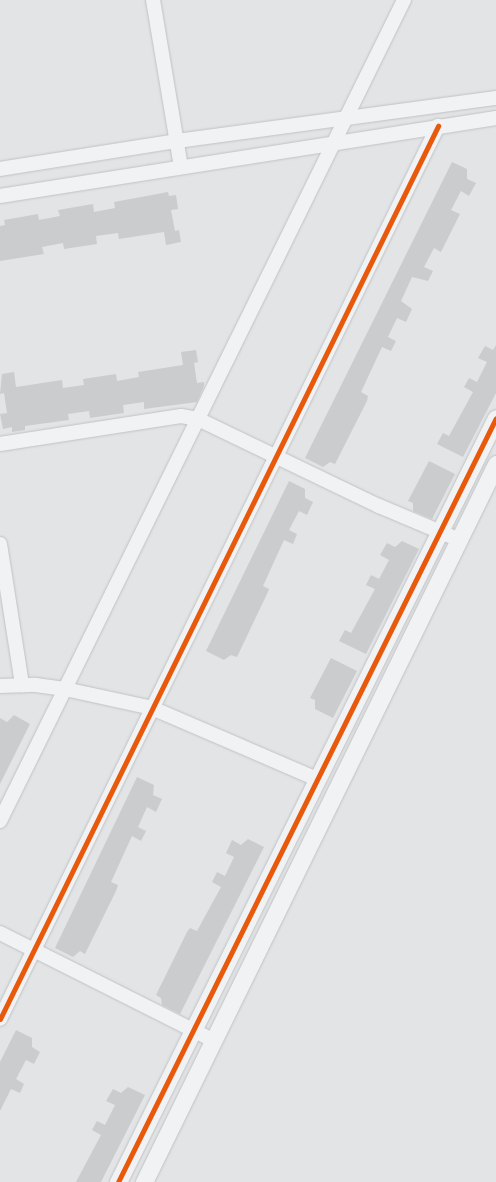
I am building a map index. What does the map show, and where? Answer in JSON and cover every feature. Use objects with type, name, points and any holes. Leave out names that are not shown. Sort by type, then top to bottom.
[{"type":"street","points":[[153,0],[181,167]]},
{"type":"street","points":[[0,821],[404,0]]},
{"type":"street","points":[[0,169],[177,141],[346,117],[496,98]]},
{"type":"street","points":[[0,196],[496,118]]},
{"type":"street","points":[[0,1020],[438,126]]},
{"type":"street","points":[[0,444],[181,416],[198,419],[457,540]]},
{"type":"street","points":[[118,1182],[438,532],[496,418]]},
{"type":"street","points":[[144,1182],[457,540],[496,464]]},
{"type":"street","points":[[0,544],[22,685]]},
{"type":"street","points":[[0,686],[22,685],[65,689],[152,708],[317,779]]},
{"type":"street","points":[[0,934],[213,1040]]},
{"type":"building","points":[[452,162],[467,169],[467,179],[476,183],[469,196],[461,191],[451,210],[460,214],[441,252],[434,248],[424,267],[433,271],[428,281],[412,277],[401,301],[412,309],[406,322],[397,318],[388,337],[396,341],[391,351],[382,347],[361,392],[368,396],[367,401],[335,464],[330,462],[323,467],[305,458]]},
{"type":"building","points":[[168,192],[169,196],[176,195],[178,209],[171,210],[175,231],[179,230],[181,242],[166,245],[164,232],[119,239],[118,233],[96,236],[97,244],[64,249],[63,243],[42,247],[44,254],[0,261],[0,226],[5,225],[4,220],[38,214],[39,220],[60,216],[58,210],[93,204],[94,212],[115,208],[114,202]]},
{"type":"building","points":[[496,345],[496,393],[463,457],[437,444],[443,433],[449,436],[473,392],[464,387],[469,378],[477,382],[487,362],[478,358],[485,346],[493,350]]},
{"type":"building","points":[[196,350],[198,362],[194,363],[197,383],[204,382],[204,386],[197,402],[144,409],[144,402],[123,405],[124,413],[90,418],[89,411],[68,414],[69,420],[25,426],[25,430],[12,432],[12,427],[3,429],[0,414],[7,413],[4,393],[0,394],[2,374],[14,372],[16,387],[62,380],[63,388],[84,385],[83,379],[116,374],[117,381],[139,377],[138,372],[183,365],[181,352]]},
{"type":"building","points":[[429,461],[455,474],[432,519],[413,511],[413,503],[408,501]]},
{"type":"building","points":[[289,481],[305,489],[305,498],[313,502],[307,515],[299,511],[289,530],[297,534],[293,544],[284,540],[263,586],[269,589],[267,594],[237,657],[231,655],[224,660],[206,651]]},
{"type":"building","points":[[402,541],[419,549],[366,654],[339,641],[345,630],[351,633],[375,589],[366,585],[371,575],[379,579],[389,560],[380,555],[387,543],[395,547]]},
{"type":"building","points":[[331,658],[357,671],[333,718],[315,709],[315,700],[310,698]]},
{"type":"building","points":[[14,715],[30,724],[0,784],[0,718],[7,722]]},
{"type":"building","points":[[137,777],[154,785],[153,795],[162,799],[156,812],[147,807],[138,827],[146,831],[141,841],[132,836],[111,882],[118,885],[116,891],[85,954],[80,951],[73,957],[55,948]]},
{"type":"building","points":[[248,839],[264,847],[180,1014],[162,1005],[161,998],[156,995],[187,932],[190,928],[197,931],[221,887],[212,882],[217,872],[225,876],[234,857],[226,853],[232,840],[241,845]]},
{"type":"building","points":[[16,1030],[32,1038],[32,1047],[40,1052],[34,1064],[26,1060],[16,1079],[24,1084],[20,1093],[11,1089],[0,1111],[0,1062]]},
{"type":"building","points":[[128,1087],[145,1095],[101,1182],[76,1182],[101,1135],[92,1130],[97,1121],[105,1125],[115,1105],[106,1101],[113,1089],[121,1093]]},
{"type":"cycle path","points":[[0,1019],[438,126]]},
{"type":"cycle path","points":[[118,1182],[496,418]]}]
